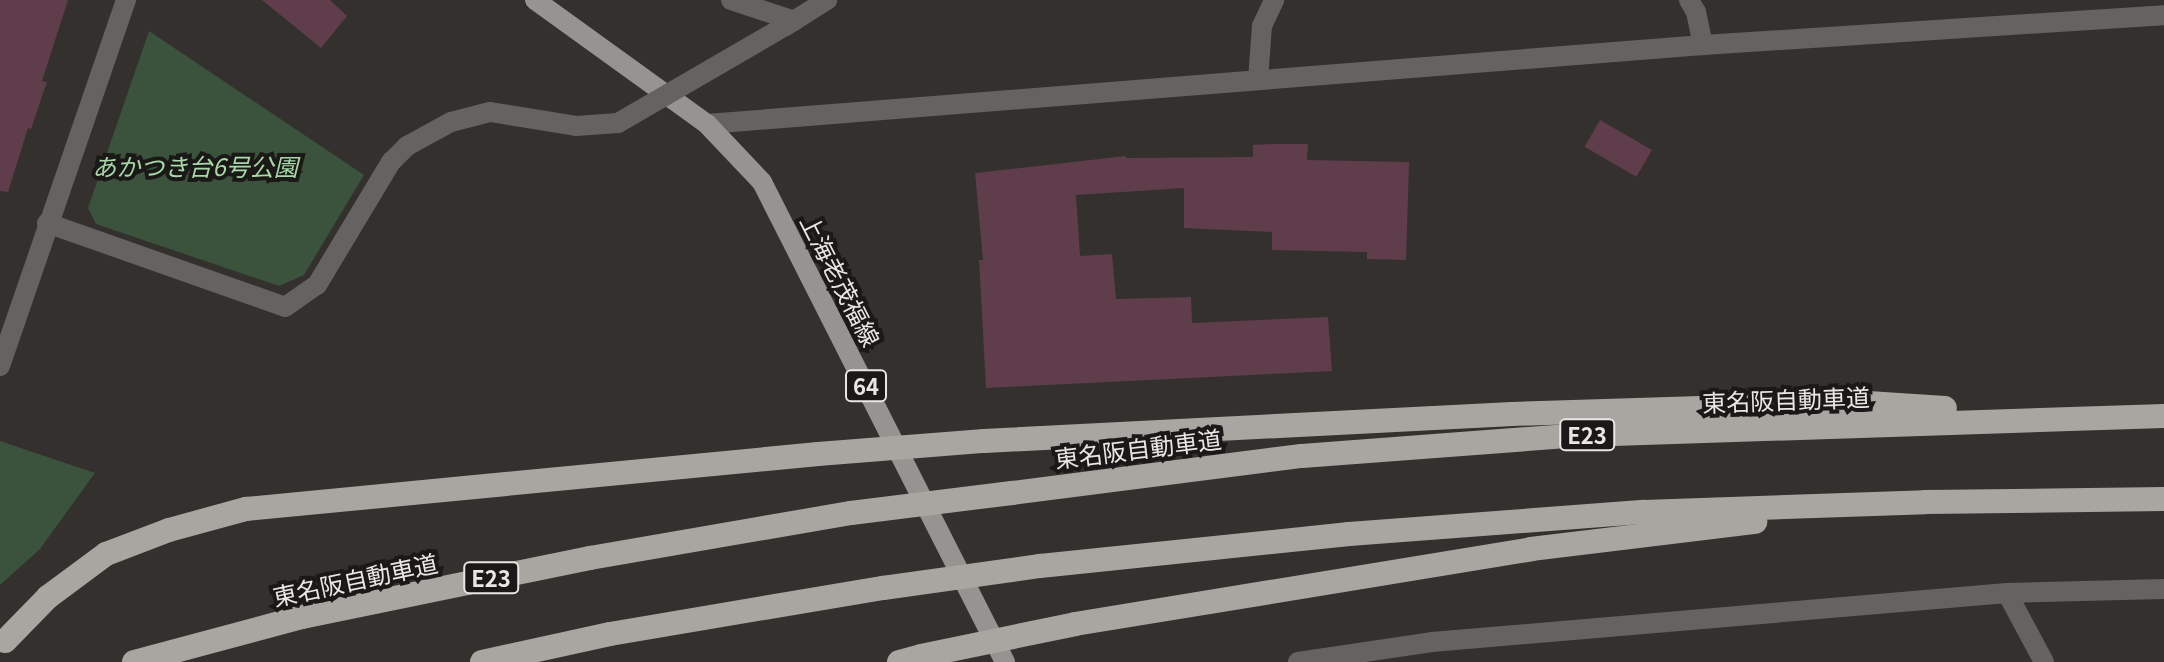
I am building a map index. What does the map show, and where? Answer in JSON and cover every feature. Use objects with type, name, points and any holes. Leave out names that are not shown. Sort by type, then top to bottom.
[{"type":"highway","points":[[5,641],[48,597],[106,554],[169,530],[246,509],[984,441],[1512,414],[1868,403],[2081,417]]},
{"type":"highway","name":"東名阪自動車道","points":[[134,662],[317,614],[590,558],[851,513],[1302,456],[1551,437],[2164,416]]},
{"type":"highway","points":[[482,662],[610,634],[883,588],[1040,566],[1349,534],[1628,513],[1925,502],[2164,499]]},
{"type":"highway","points":[[910,659],[1075,624],[1531,549],[1925,502]]},
{"type":"main road","name":"上海老茂福線","points":[[535,0],[707,124],[762,182],[1005,662]]},
{"type":"street","points":[[731,0],[788,25]]},
{"type":"street","points":[[47,223],[285,307],[317,285],[391,162],[418,140],[451,122],[490,112],[576,126],[618,123],[827,0]]},
{"type":"street","points":[[1258,80],[1262,26],[1274,0]]},
{"type":"street","points":[[1689,0],[1696,12],[1703,45]]},
{"type":"street","points":[[0,366],[123,1]]},
{"type":"street","points":[[707,124],[1703,45],[2164,15]]},
{"type":"street","points":[[1298,662],[1432,642],[2007,593],[2164,589]]},
{"type":"street","points":[[2007,593],[2044,662]]},
{"type":"green space","name":"あかつき台6号公園","points":[[149,31],[364,175],[304,275],[279,286],[96,224],[88,208]]},
{"type":"green space","points":[[0,441],[95,473],[40,549],[0,585]]},
{"type":"building","points":[[0,0],[68,0],[42,81],[47,82],[31,129],[28,128],[8,192],[0,191]]},
{"type":"building","points":[[262,0],[330,0],[347,16],[321,48]]},
{"type":"building","points":[[1600,120],[1652,150],[1636,177],[1584,147]]},
{"type":"building","points":[[1308,144],[1307,160],[1409,162],[1406,260],[1367,259],[1367,252],[1272,250],[1272,232],[1184,228],[1184,188],[1076,195],[1080,256],[1112,254],[1116,299],[1191,297],[1192,323],[1328,317],[1332,371],[986,388],[979,260],[983,260],[975,173],[1126,156],[1253,157],[1253,145]]}]
